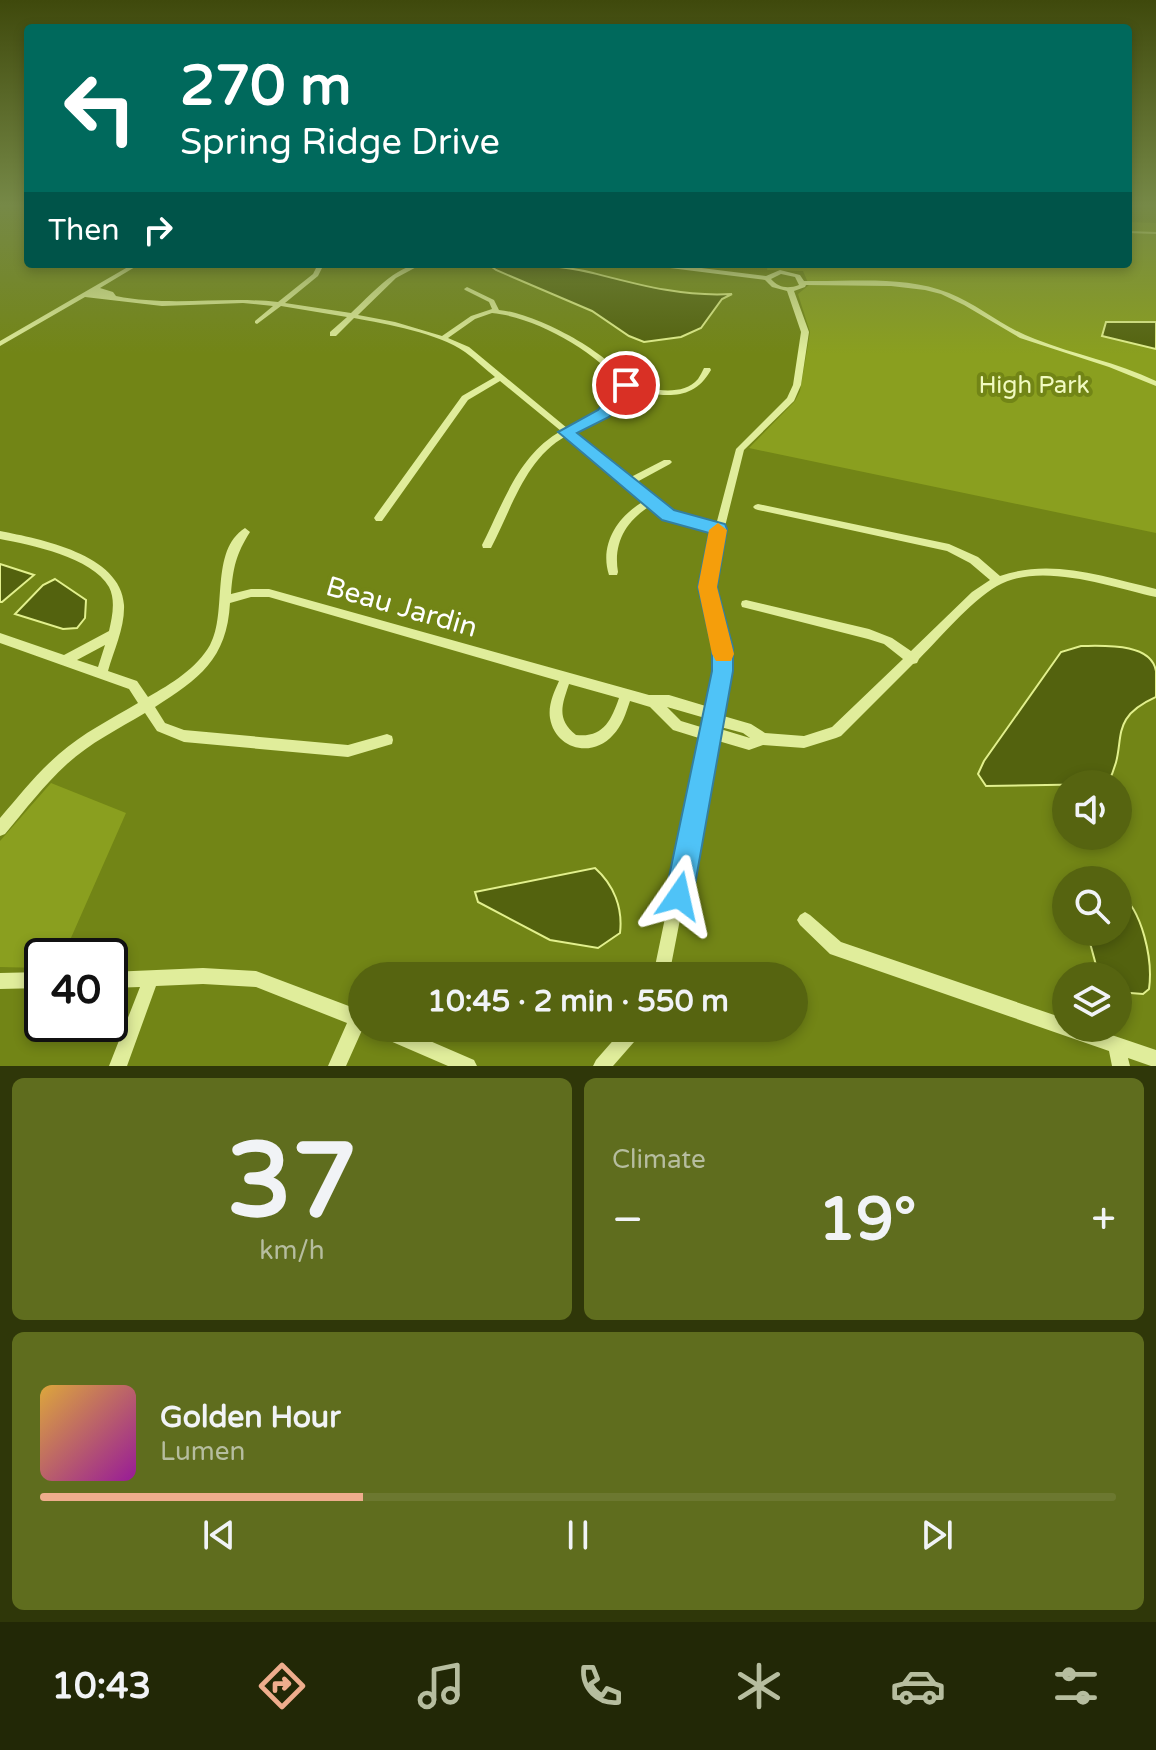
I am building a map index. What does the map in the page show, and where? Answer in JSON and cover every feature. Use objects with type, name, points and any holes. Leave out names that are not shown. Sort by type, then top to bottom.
[{"type":"street","points":[[0,344],[130,268]]},
{"type":"street","points":[[257,322],[316,275],[319,268]]},
{"type":"street","points":[[333,334],[394,277],[411,268]]},
{"type":"street","points":[[686,268],[767,278],[777,273],[791,273],[804,283],[896,284],[943,293],[1013,334],[1117,367],[1156,384]]},
{"type":"street","points":[[767,278],[774,286],[790,290],[804,283]]},
{"type":"street","points":[[95,289],[111,293],[114,297]]},
{"type":"street","points":[[467,289],[492,301],[496,311]]},
{"type":"street","points":[[664,962],[723,659],[707,587],[718,529],[740,449],[791,399],[797,385],[805,332],[790,290]]},
{"type":"street","points":[[86,295],[160,306],[235,301],[278,305],[413,328],[457,343],[668,515],[718,529]]},
{"type":"street","points":[[443,338],[477,316],[496,311],[550,328],[616,372],[625,388]]},
{"type":"street","points":[[625,388],[687,392],[697,387],[707,370]]},
{"type":"street","points":[[379,518],[465,398],[500,377]]},
{"type":"street","points":[[487,545],[534,456],[566,432],[604,413],[625,388]]},
{"type":"street","points":[[628,483],[667,462]]},
{"type":"street","points":[[613,572],[609,558],[621,527],[633,511],[651,501]]},
{"type":"street","points":[[758,507],[949,548],[974,560],[997,580],[1028,572],[1056,573],[1156,593]]},
{"type":"street","points":[[0,829],[69,754],[198,669],[215,649],[221,634],[227,562],[245,532]]},
{"type":"street","points":[[0,535],[100,568],[111,579],[119,603],[102,673]]},
{"type":"street","name":"Beau Jardin","points":[[224,600],[251,593],[269,593],[654,702],[669,701],[749,744],[763,739],[804,742],[836,732],[976,595],[997,580]]},
{"type":"street","points":[[746,604],[869,634],[894,644],[913,659]]},
{"type":"street","points":[[66,660],[112,635]]},
{"type":"street","points":[[0,638],[133,685],[161,727],[184,736],[337,750],[362,749],[387,740]]},
{"type":"street","points":[[566,677],[554,712],[556,724],[573,741],[594,742],[606,736],[615,725],[626,694]]},
{"type":"street","name":"Beau Jardin","points":[[654,702],[677,726],[710,725]]},
{"type":"street","points":[[805,920],[836,948],[1156,1059]]},
{"type":"street","points":[[128,980],[203,976],[256,979],[348,1014]]},
{"type":"street","points":[[118,1066],[151,979]]},
{"type":"street","points":[[0,981],[24,980]]},
{"type":"street","points":[[337,1066],[349,1042]]},
{"type":"street","points":[[412,1042],[468,1066]]},
{"type":"street","points":[[602,1066],[623,1042]]},
{"type":"street","points":[[1117,1046],[1121,1066]]},
{"type":"green space","name":"High Park","points":[[1132,255],[1156,255],[1156,533],[749,448],[795,401],[800,391],[810,332],[798,294],[809,285],[803,271],[767,270],[1132,268]]},
{"type":"green space","points":[[51,783],[126,813],[71,938],[24,938],[24,968],[0,967],[0,841]]},
{"type":"shaded area","points":[[493,268],[565,268],[679,292],[732,294],[722,299],[701,328],[681,337],[644,342],[629,336],[592,311]]},
{"type":"shaded area","points":[[1106,322],[1156,322],[1156,349],[1102,336]]},
{"type":"shaded area","points":[[0,564],[34,575],[2,602],[0,602]]},
{"type":"shaded area","points":[[55,579],[86,600],[85,618],[77,628],[63,629],[15,614],[43,585]]},
{"type":"shaded area","points":[[1081,646],[1136,650],[1152,662],[1156,671],[1156,697],[1129,715],[1121,734],[1114,770],[1052,770],[1052,785],[986,786],[978,774],[984,761],[1061,652]]},
{"type":"shaded area","points":[[595,868],[616,898],[621,924],[620,933],[598,948],[550,940],[478,902],[475,892]]},
{"type":"shaded area","points":[[1132,907],[1148,950],[1149,989],[1143,994],[1132,993],[1132,962],[1095,962],[1091,946],[1132,946]]},
{"type":"slow traffic","points":[[718,530],[707,587],[723,654]]},
{"type":"route","points":[[626,385],[624,392],[604,413],[566,432],[668,515],[718,529],[707,587],[723,648],[722,671],[679,896]]}]
